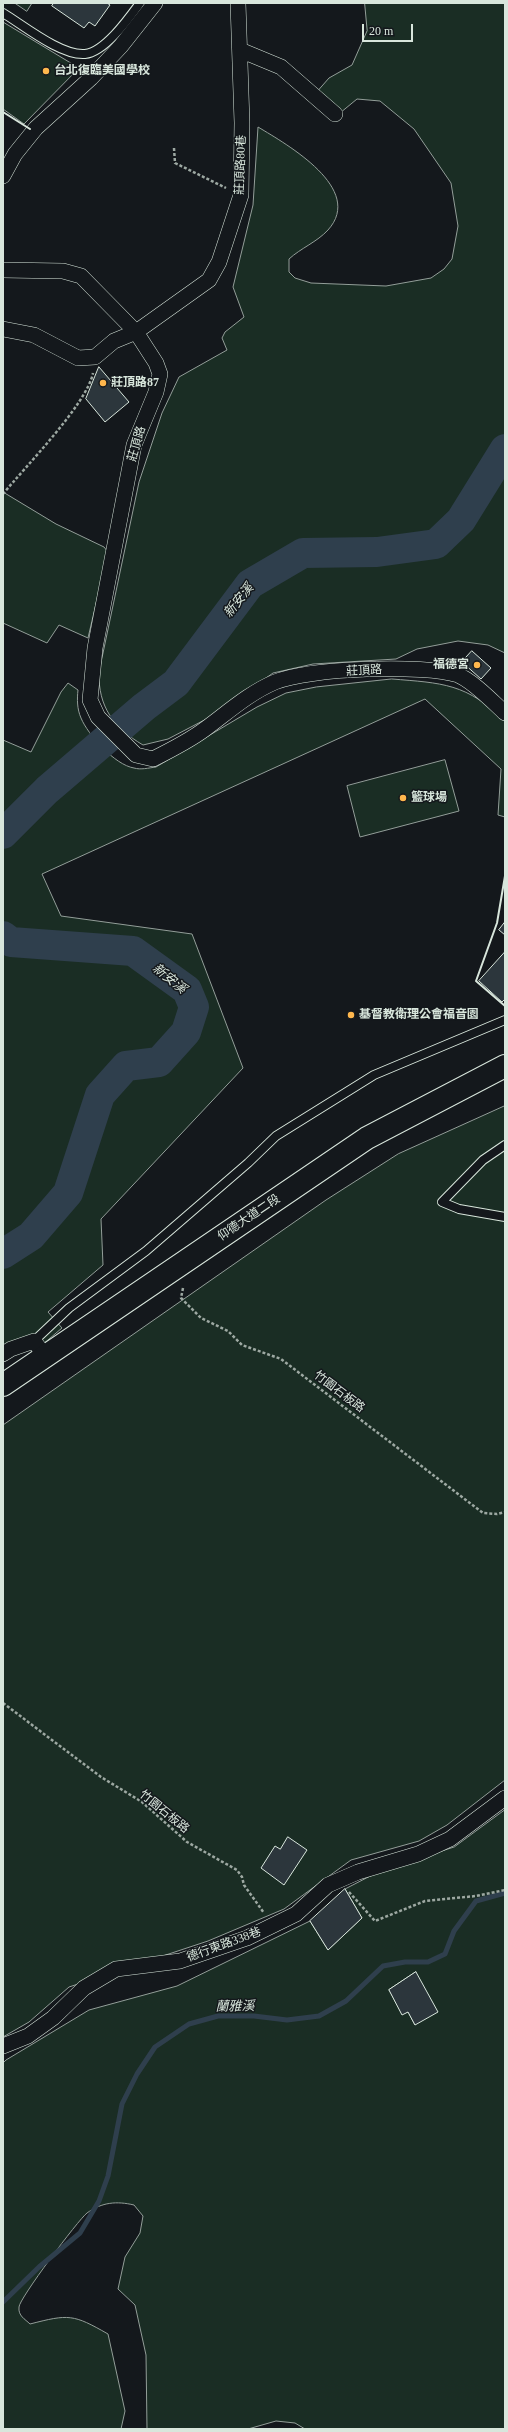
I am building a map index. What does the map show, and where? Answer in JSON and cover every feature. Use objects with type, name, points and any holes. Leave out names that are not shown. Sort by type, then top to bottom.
[{"type":"main road","name":"仰德大道二段","points":[[3,1386],[39,1349],[366,1138],[505,1066]]},
{"type":"street","points":[[3,176],[15,154],[36,128],[121,46],[155,3]]},
{"type":"street","name":"莊頂路80巷","points":[[95,357],[114,341],[136,332],[209,280],[219,262],[241,195],[240,50],[238,3]]},
{"type":"street","points":[[240,50],[281,67],[335,114]]},
{"type":"street","name":"莊頂路","points":[[3,270],[63,271],[81,276],[136,332],[156,363],[160,374],[156,392],[134,445],[95,648],[90,700],[98,718],[136,755],[153,759],[204,729],[247,696],[276,681],[304,675],[414,668],[437,670],[460,676],[505,713]]},
{"type":"street","points":[[3,329],[34,336],[78,358],[95,357]]},
{"type":"street","points":[[3,1354],[11,1349],[39,1349]]},
{"type":"street","name":"德行東路338巷","points":[[3,2046],[28,2036],[53,2018],[84,1988],[116,1969],[180,1961],[247,1938],[296,1914],[326,1886],[358,1872],[418,1854],[450,1839],[505,1798]]},
{"type":"lane","points":[[3,13],[49,42],[64,49],[85,54],[100,48],[128,19],[140,3]]},
{"type":"lane","points":[[39,1349],[69,1308],[146,1251],[248,1163],[276,1136],[374,1075],[505,1020]]},
{"type":"lane","points":[[505,1145],[483,1160],[442,1202],[460,1209],[505,1217]]},
{"type":"path","points":[[174,148],[175,163],[241,195]]},
{"type":"path","points":[[3,494],[78,404],[90,384],[95,357]]},
{"type":"path","name":"竹園石板路","points":[[186,1286],[182,1289],[181,1298],[201,1318],[228,1331],[242,1345],[281,1359],[483,1513],[497,1514],[505,1512]]},
{"type":"path","name":"竹園石板路","points":[[3,1703],[100,1776],[142,1802],[187,1842],[237,1870],[242,1877],[244,1885],[264,1913],[264,1918]]},
{"type":"path","points":[[326,1886],[346,1888],[375,1921],[425,1901],[476,1896],[505,1890]]},
{"type":"green space","points":[[15,3],[32,3],[27,11]]},
{"type":"green space","points":[[365,3],[505,3],[505,653],[488,645],[458,641],[417,649],[396,659],[313,664],[273,673],[214,715],[168,739],[143,745],[116,724],[110,715],[101,696],[99,672],[139,482],[162,413],[179,377],[227,350],[222,338],[225,332],[244,317],[233,287],[253,205],[258,127],[287,145],[318,170],[330,184],[337,199],[337,215],[328,230],[289,259],[289,272],[295,278],[311,283],[386,286],[431,278],[444,269],[452,259],[458,226],[451,183],[414,129],[380,101],[357,99],[340,113],[315,94],[329,78],[352,65],[367,31]]},
{"type":"green space","points":[[3,22],[79,68],[24,124],[3,109]]},
{"type":"green space","points":[[3,492],[56,524],[104,547],[108,552],[88,638],[59,625],[47,643],[3,623]]},
{"type":"green space","points":[[392,679],[425,682],[453,687],[479,699],[505,722],[505,817],[498,815],[501,769],[425,699],[42,874],[61,916],[192,934],[243,1068],[101,1219],[103,1265],[48,1312],[62,1328],[42,1345],[3,1349],[3,740],[31,752],[61,692],[68,683],[78,690],[77,697],[81,718],[90,733],[103,748],[127,766],[145,769],[156,767],[257,707],[286,693],[316,687]]},
{"type":"green space","name":"籃球場","points":[[445,760],[459,811],[360,837],[347,786]]},
{"type":"green space","points":[[505,1106],[505,1780],[447,1825],[419,1841],[351,1860],[284,1909],[208,1941],[69,1987],[29,2022],[3,2037],[3,1425],[326,1200],[398,1154]]},
{"type":"green space","points":[[505,1810],[505,2429],[305,2429],[295,2423],[276,2421],[248,2429],[147,2429],[146,2355],[135,2305],[118,2289],[125,2257],[140,2233],[143,2216],[134,2205],[110,2203],[93,2209],[81,2219],[28,2290],[19,2307],[19,2310],[22,2317],[30,2324],[63,2317],[78,2319],[108,2334],[125,2411],[121,2429],[3,2429],[3,2063],[89,2010],[177,1986],[310,1921],[328,1950],[362,1918],[345,1889],[378,1872],[454,1847]],"holes":[[[416,1972],[415,2025],[408,2012],[402,2014],[389,1990]]]},
{"type":"building","name":"台北復臨美國學校","points":[[54,3],[107,3],[110,5],[95,26],[89,22],[84,28],[52,6]]},
{"type":"building","name":"莊頂路87","points":[[99,367],[129,402],[105,422],[86,399]]},
{"type":"building","name":"福德宮","points":[[472,651],[491,668],[481,679],[462,662]]},
{"type":"building","points":[[505,922],[505,935],[499,930]]},
{"type":"building","points":[[505,952],[505,999],[502,1002],[479,981]]},
{"type":"building","points":[[288,1837],[307,1850],[284,1885],[261,1868],[275,1846],[280,1849]]},
{"type":"building","points":[[345,1889],[362,1918],[328,1950],[310,1921]]},
{"type":"building","points":[[416,1972],[438,2012],[415,2025],[408,2012],[402,2015],[389,1990]]},
{"type":"waterway","name":"新安溪","points":[[3,834],[47,790],[144,707],[176,683],[250,584],[303,553],[377,552],[436,544],[461,520],[505,449]]},
{"type":"waterway","name":"新安溪","points":[[3,936],[11,942],[133,951],[187,990],[194,1007],[186,1032],[159,1062],[126,1066],[100,1095],[68,1193],[31,1236],[3,1254]]},
{"type":"waterway","name":"蘭雅溪","points":[[3,2302],[39,2267],[80,2233],[99,2201],[108,2176],[122,2104],[137,2074],[155,2047],[189,2024],[218,2016],[254,2016],[287,2020],[319,2016],[346,2001],[383,1966],[405,1962],[428,1962],[445,1954],[454,1931],[476,1901],[505,1893]]},
{"type":"wall","points":[[3,112],[30,129]]},
{"type":"wall","points":[[505,876],[497,923],[476,981],[505,1006]]},
{"type":"place","name":"台北復臨美國學校","points":[[46,71]]},
{"type":"place","name":"莊頂路87","points":[[103,383]]},
{"type":"place","name":"福德宮","points":[[477,665]]},
{"type":"place","name":"籃球場","points":[[403,798]]},
{"type":"place","name":"基督教衛理公會福音園","points":[[351,1015]]}]
